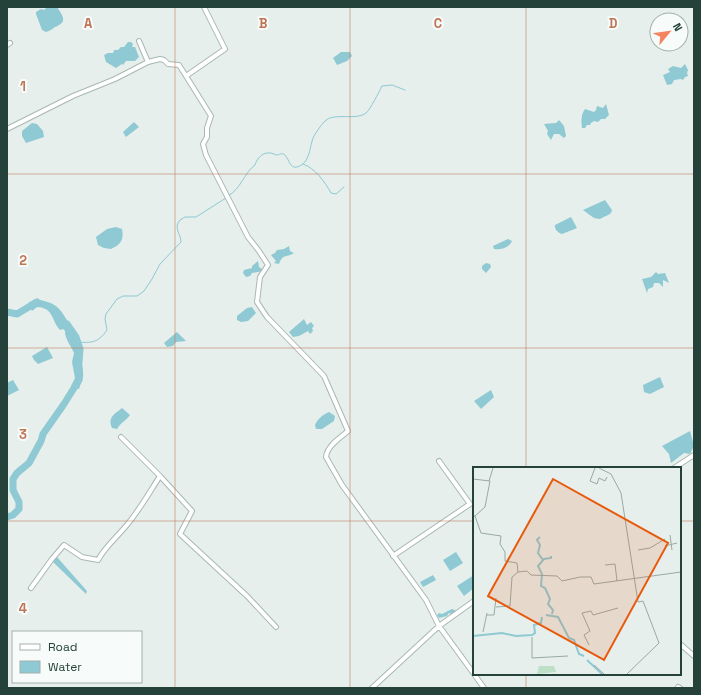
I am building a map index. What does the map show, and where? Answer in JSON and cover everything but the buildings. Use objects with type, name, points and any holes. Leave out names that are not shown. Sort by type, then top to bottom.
[{"type":"street","points":[[186,76],[225,49],[204,7]]},
{"type":"street","points":[[139,41],[148,62]]},
{"type":"street","points":[[7,128],[73,96],[115,79],[148,62],[160,59],[170,64],[179,65],[211,116],[207,128],[207,137],[203,144],[206,155],[248,237],[268,265],[260,277],[257,302],[267,317],[324,376],[348,431],[336,441],[326,454],[326,457],[342,485],[426,600],[439,626],[473,673]]},
{"type":"street","points":[[122,437],[192,511],[180,534],[247,596],[276,626]]},
{"type":"street","points":[[676,467],[694,455]]},
{"type":"street","points":[[393,556],[470,504],[439,461]]},
{"type":"street","points":[[31,588],[64,545],[82,557],[98,560],[102,553],[127,526],[160,476]]},
{"type":"street","points":[[372,688],[439,626],[473,602]]},
{"type":"street","points":[[681,645],[694,656]]},
{"type":"street","points":[[475,675],[484,688]]},
{"type":"water","points":[[47,7],[57,7],[61,13],[63,21],[50,31],[46,32],[42,30],[36,12],[41,9],[44,10]]},
{"type":"water","points":[[128,42],[133,44],[132,47],[135,47],[139,57],[135,61],[126,61],[123,65],[122,64],[116,68],[106,62],[104,55],[113,53],[114,50],[124,47]]},
{"type":"water","points":[[341,52],[350,52],[352,56],[347,61],[337,65],[333,58]]},
{"type":"water","points":[[685,64],[688,70],[688,76],[683,80],[674,80],[672,84],[667,85],[663,75],[670,72],[668,69],[673,66],[681,68]]},
{"type":"water","points":[[606,104],[609,115],[605,119],[601,119],[598,122],[594,121],[585,128],[582,128],[581,123],[585,109],[594,112],[597,106],[603,108]]},
{"type":"water","points":[[559,120],[564,126],[566,136],[564,138],[559,134],[554,134],[551,140],[547,134],[548,131],[544,124],[556,123]]},
{"type":"water","points":[[134,122],[139,127],[126,137],[123,132]]},
{"type":"water","points":[[32,123],[37,124],[43,131],[44,137],[26,143],[22,136],[22,131]]},
{"type":"water","points":[[605,200],[612,210],[610,214],[600,219],[594,218],[583,210]]},
{"type":"water","points":[[571,217],[577,228],[562,234],[558,232],[555,225]]},
{"type":"water","points":[[116,227],[122,229],[123,236],[117,245],[111,249],[98,245],[96,237],[107,229]]},
{"type":"water","points":[[508,239],[512,241],[507,247],[502,249],[494,249],[493,246]]},
{"type":"water","points":[[289,246],[290,251],[294,253],[282,258],[279,264],[274,263],[276,261],[271,255],[277,250],[284,249]]},
{"type":"water","points":[[258,261],[259,267],[263,271],[252,273],[250,276],[246,277],[243,273],[244,270],[252,268],[252,266]]},
{"type":"water","points":[[486,263],[490,264],[491,267],[486,273],[482,269],[482,266]]},
{"type":"water","points":[[656,272],[658,274],[665,273],[669,283],[663,280],[663,287],[659,283],[654,283],[653,287],[648,289],[647,293],[642,279],[651,277]]},
{"type":"water","points":[[35,299],[46,301],[56,306],[66,319],[76,339],[83,369],[83,377],[79,389],[71,386],[75,378],[72,362],[74,353],[67,340],[65,331],[63,329],[60,330],[52,315],[46,310],[37,307],[32,311],[28,303]]},
{"type":"water","points":[[252,307],[256,313],[248,321],[241,322],[237,320],[237,316],[247,308]]},
{"type":"water","points":[[304,319],[307,325],[311,322],[314,326],[312,328],[313,331],[310,334],[308,331],[299,336],[293,337],[289,332]]},
{"type":"water","points":[[177,332],[186,341],[176,342],[173,346],[167,347],[164,343]]},
{"type":"water","points":[[47,347],[53,358],[38,364],[32,356]]},
{"type":"water","points":[[660,377],[664,387],[650,394],[644,392],[643,385]]},
{"type":"water","points":[[13,380],[19,390],[7,396],[7,383]]},
{"type":"water","points":[[491,390],[494,397],[481,409],[474,401]]},
{"type":"water","points":[[122,408],[130,415],[117,429],[112,428],[110,421],[111,418]]},
{"type":"water","points":[[329,412],[335,416],[334,421],[322,429],[316,429],[315,425],[317,421]]},
{"type":"water","points":[[690,431],[694,446],[690,454],[684,453],[671,463],[669,454],[662,446]]},
{"type":"water","points":[[456,552],[463,563],[450,571],[443,560]]},
{"type":"water","points":[[57,557],[87,591],[86,594],[53,562]]},
{"type":"water","points":[[433,575],[436,580],[423,587],[420,582]]},
{"type":"water","points":[[473,576],[473,589],[464,596],[457,586]]},
{"type":"water","points":[[452,609],[457,611],[453,615],[449,613],[447,616],[439,618],[437,615],[439,613],[442,614]]},
{"type":"waterway","points":[[228,196],[236,189],[251,168],[255,165],[257,160],[263,155],[267,153],[276,155],[284,154],[293,167],[302,165],[309,154],[314,136],[319,128],[329,118],[357,116],[366,113],[382,86],[392,85],[405,90]]},
{"type":"waterway","points":[[303,164],[316,172],[331,193],[336,194],[344,187]]},
{"type":"waterway","points":[[77,342],[91,342],[101,338],[107,330],[105,319],[106,314],[117,299],[123,296],[137,296],[144,291],[160,264],[181,242],[177,228],[180,220],[185,217],[196,217],[226,198]]},
{"type":"waterway","points":[[7,312],[17,314],[37,302]]},
{"type":"waterway","points":[[67,324],[76,337],[80,349],[79,362]]},
{"type":"waterway","points":[[7,517],[13,515],[19,509],[19,502],[13,490],[13,479],[17,473],[29,463],[41,441],[43,434],[79,380]]}]
